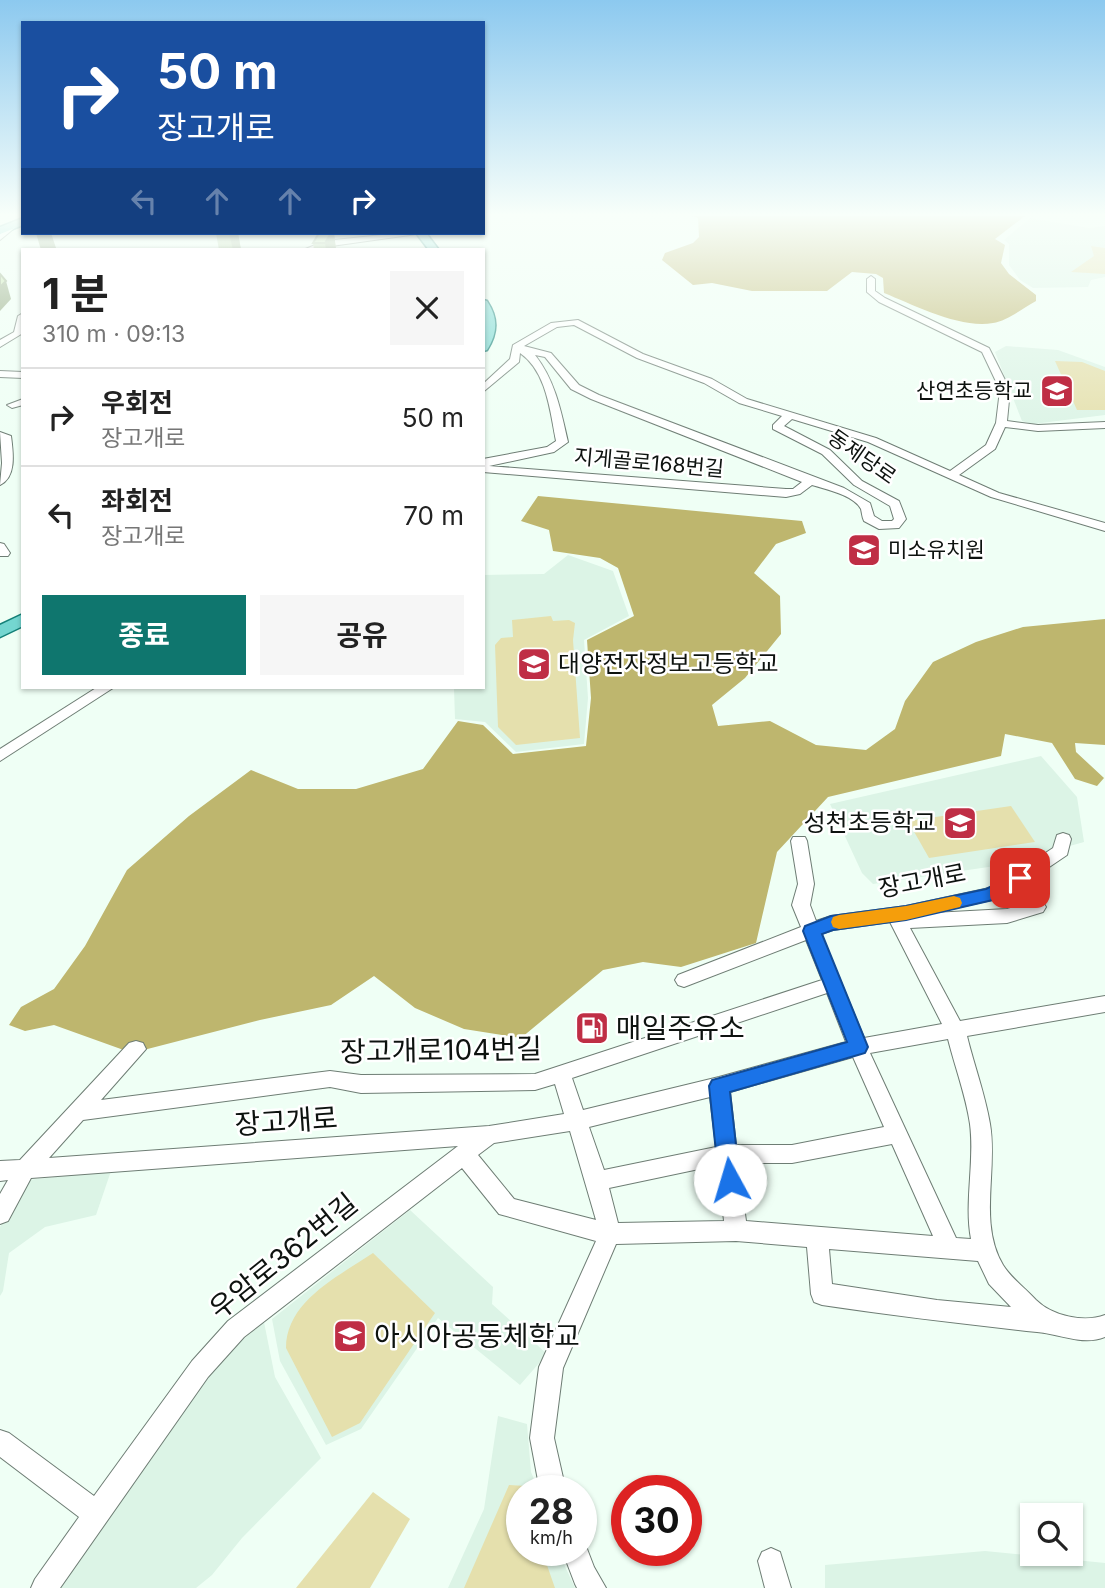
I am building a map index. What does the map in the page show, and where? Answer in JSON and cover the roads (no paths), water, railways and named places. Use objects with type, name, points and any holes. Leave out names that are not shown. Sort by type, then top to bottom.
[{"type":"main road","points":[[485,307],[490,329],[485,342]]},
{"type":"main road","points":[[0,625],[21,613]]},
{"type":"main road","points":[[0,632],[21,620]]},
{"type":"street","points":[[871,290],[881,300],[986,350],[1005,390],[1001,423],[991,447],[951,475]]},
{"type":"street","points":[[516,347],[554,325],[575,322],[640,356],[708,381],[743,401],[788,416]]},
{"type":"street","points":[[0,344],[18,333],[21,323]]},
{"type":"street","points":[[485,387],[515,360],[516,347]]},
{"type":"street","points":[[485,464],[550,450],[562,442],[551,392],[533,355],[516,347]]},
{"type":"street","name":"동제당로","points":[[516,347],[548,355],[575,387],[595,397],[857,498],[866,506],[868,518],[879,525],[895,525],[900,519],[895,504],[858,483],[826,452],[777,427],[788,416],[872,440],[995,495],[1105,527]]},
{"type":"street","points":[[0,374],[21,375]]},
{"type":"street","points":[[1001,423],[1038,428],[1105,425]]},
{"type":"street","points":[[0,435],[6,436],[8,463],[0,482]]},
{"type":"street","name":"지게골로168번길","points":[[485,467],[786,493],[796,492],[810,481]]},
{"type":"street","points":[[0,756],[104,689]]},
{"type":"street","name":"장고개로","points":[[684,980],[831,923],[892,919],[999,891],[1061,851],[1063,839]]},
{"type":"street","points":[[799,841],[806,884],[801,905],[858,1047],[950,1248]]},
{"type":"street","points":[[892,919],[1007,916],[1037,907]]},
{"type":"street","name":"장고개로","points":[[892,919],[956,1032]]},
{"type":"street","name":"장고개로104번길","points":[[78,1112],[330,1079],[361,1084],[535,1082],[834,984]]},
{"type":"street","name":"장고개로","points":[[0,1171],[489,1135],[575,1121],[719,1086],[858,1047],[1105,1004]]},
{"type":"street","points":[[956,1032],[980,1125],[982,1186],[979,1224],[984,1251],[997,1276],[1041,1321]]},
{"type":"street","points":[[0,1214],[26,1168],[136,1049]]},
{"type":"street","points":[[550,1475],[542,1438],[544,1405],[551,1367],[610,1234],[597,1181],[561,1074]]},
{"type":"street","points":[[719,1086],[736,1231]]},
{"type":"street","points":[[597,1181],[727,1154],[792,1154],[898,1133]]},
{"type":"street","name":"우암로362번길","points":[[44,1588],[200,1369],[236,1329],[489,1135]]},
{"type":"street","points":[[465,1155],[507,1207],[610,1234],[736,1231],[984,1251]]},
{"type":"street","points":[[817,1237],[822,1294],[937,1311],[1041,1321],[1092,1331],[1105,1326]]},
{"type":"street","points":[[0,1442],[97,1514]]},
{"type":"street","points":[[771,1561],[778,1588]]},
{"type":"street","points":[[581,1566],[593,1588]]},
{"type":"place","name":"산연초등학교","points":[[1057,391]]},
{"type":"place","name":"미소유치원","points":[[864,550]]},
{"type":"place","name":"대양전자정보고등학교","points":[[534,664]]},
{"type":"place","name":"성천초등학교","points":[[960,823]]},
{"type":"place","name":"매일주유소","points":[[592,1028]]},
{"type":"place","name":"아시아공동체학교","points":[[350,1336]]}]
